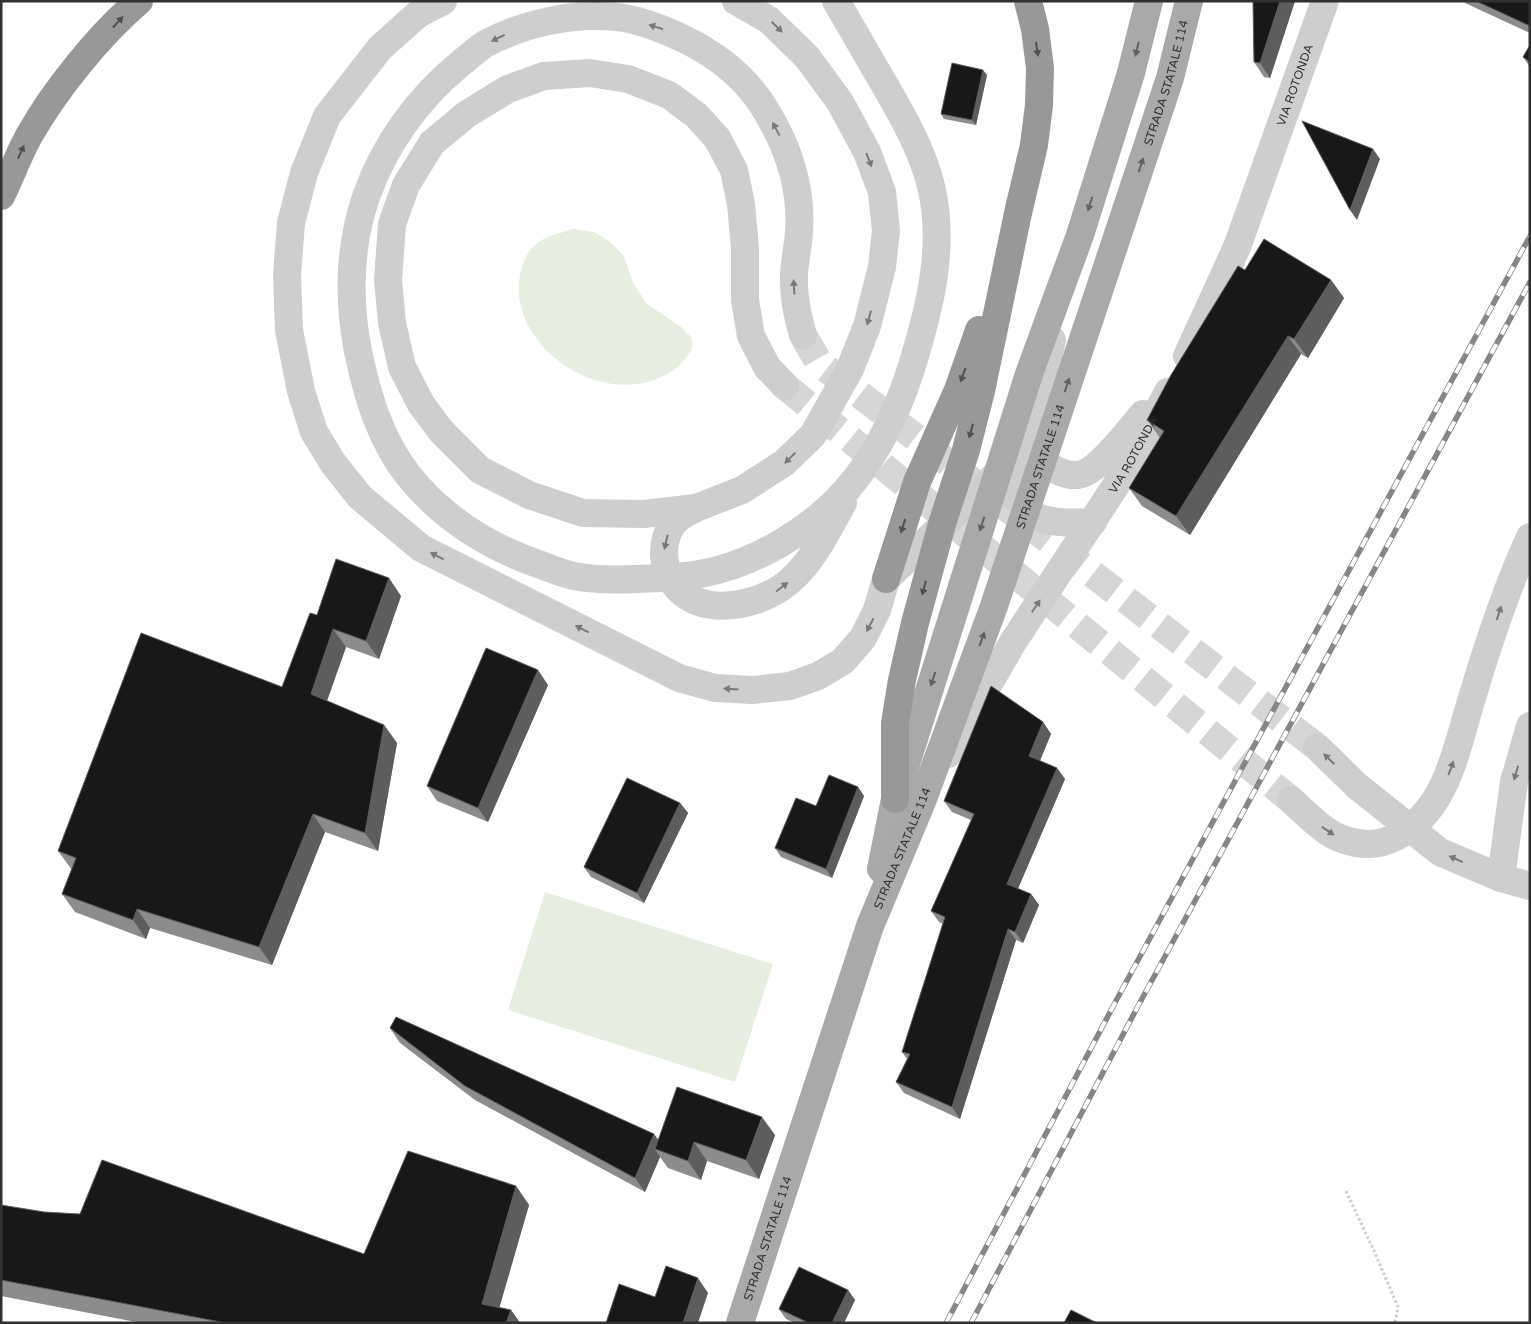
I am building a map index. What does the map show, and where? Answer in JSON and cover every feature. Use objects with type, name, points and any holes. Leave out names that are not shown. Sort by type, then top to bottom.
[{"type":"highway","points":[[1,196],[30,134],[58,91],[88,54],[139,1]]},
{"type":"highway","points":[[895,799],[895,723],[902,680],[915,623],[942,524],[966,450],[981,391],[1018,212],[1034,145],[1039,106],[1040,68],[1028,1]]},
{"type":"highway","points":[[886,579],[917,482],[958,390],[1018,212]]},
{"type":"main road","name":"STRADA STATALE 114","points":[[870,926],[895,799],[1029,374],[1080,235],[1131,73],[1149,1]]},
{"type":"main road","name":"STRADA STATALE 114","points":[[740,1323],[870,926],[923,799],[994,606],[1170,78],[1189,1]]},
{"type":"street","points":[[443,1],[418,14],[380,48],[327,116],[304,173],[291,224],[287,275],[289,330],[300,391],[314,432],[333,463],[360,497],[421,548],[679,678],[715,688],[752,690],[790,686],[818,676],[842,661],[863,638],[878,610],[886,579],[998,473]]},
{"type":"street","points":[[736,1],[769,20],[807,57],[840,102],[867,152],[882,192],[886,230],[882,267],[867,326],[850,369],[813,435],[784,463],[742,490],[696,508],[684,514],[672,524],[667,536],[664,552],[665,565],[676,588],[706,604],[728,605],[750,602],[772,594],[792,579],[814,554],[862,471],[885,436],[902,397],[926,316],[935,275],[936,227],[932,188],[920,152],[900,112],[836,1]]},
{"type":"street","name":"VIA ROTONDA","points":[[923,799],[980,696],[1013,642],[1126,470],[1178,373],[1237,246],[1325,1]]},
{"type":"street","points":[[802,335],[795,308],[794,277],[800,230],[798,193],[788,152],[766,110],[743,78],[703,48],[660,28],[620,17],[573,16],[521,28],[482,46],[444,77],[414,111],[383,157],[365,200],[353,254],[351,289],[356,339],[366,389],[383,436],[406,473],[436,506],[482,540],[521,559],[572,576],[616,580],[670,578],[718,570],[762,553],[799,532],[828,508],[862,471]]},
{"type":"street","points":[[696,508],[644,514],[583,513],[529,495],[480,470],[441,431],[420,404],[402,367],[392,323],[388,280],[392,224],[406,185],[432,143],[467,114],[508,89],[544,76],[590,73],[628,78],[669,95],[696,115],[717,138],[734,170],[741,204],[745,248],[745,300],[751,336],[767,367],[785,386]]},
{"type":"street","points":[[1080,235],[1043,377],[1014,467],[1012,494],[1026,510],[1045,519],[1067,523],[1093,522]]},
{"type":"street","points":[[1042,461],[1057,472],[1079,475],[1092,469],[1110,453],[1178,373]]},
{"type":"street","points":[[1291,800],[1320,826],[1340,839],[1365,845],[1385,842],[1410,830],[1424,816],[1445,783],[1458,748],[1471,699],[1505,596],[1530,537]]},
{"type":"street","points":[[1500,878],[1514,782],[1530,726]]},
{"type":"street","points":[[1317,747],[1357,786],[1440,852],[1500,878],[1530,886]]},
{"type":"path","points":[[1346,1191],[1398,1307],[1395,1323]]},
{"type":"shaded area","points":[[573,229],[594,232],[609,241],[624,256],[633,283],[647,304],[681,327],[692,338],[692,349],[678,367],[657,379],[635,384],[612,384],[590,378],[569,368],[550,354],[535,336],[524,316],[520,301],[519,280],[523,263],[532,248],[543,239]]},
{"type":"shaded area","points":[[545,892],[773,964],[735,1082],[508,1010]]},
{"type":"building","points":[[1253,1],[1280,1],[1260,63],[1254,62]]},
{"type":"building","points":[[1476,1],[1530,1],[1530,26]]},
{"type":"building","points":[[1530,45],[1530,62],[1523,57]]},
{"type":"building","points":[[952,63],[983,70],[972,120],[941,114]]},
{"type":"building","points":[[1302,121],[1373,149],[1350,210]]},
{"type":"building","points":[[1264,239],[1331,280],[1294,339],[1288,336],[1176,516],[1129,488],[1164,431],[1147,420],[1171,375],[1238,266],[1245,270]]},
{"type":"building","points":[[336,559],[389,578],[366,641],[333,629],[311,694],[384,725],[365,833],[313,814],[259,947],[137,909],[133,920],[62,894],[76,858],[58,851],[141,633],[282,687],[310,613],[317,615]]},
{"type":"building","points":[[486,648],[538,670],[478,808],[427,786]]},
{"type":"building","points":[[991,686],[1043,722],[1029,756],[1057,768],[1007,884],[1031,894],[1015,932],[1008,929],[952,1107],[896,1082],[910,1054],[902,1052],[945,917],[931,911],[974,814],[944,801]]},
{"type":"building","points":[[829,775],[858,787],[826,869],[775,848],[796,798],[816,806]]},
{"type":"building","points":[[627,778],[680,803],[637,893],[584,867]]},
{"type":"building","points":[[396,1017],[654,1134],[635,1178],[465,1086],[390,1028]]},
{"type":"building","points":[[677,1087],[762,1117],[746,1160],[694,1142],[688,1161],[655,1149]]},
{"type":"building","points":[[408,1151],[516,1186],[482,1304],[511,1310],[506,1323],[226,1323],[1,1280],[1,1205],[44,1212],[80,1214],[102,1160],[364,1254]]},
{"type":"building","points":[[666,1266],[698,1278],[683,1323],[606,1323],[619,1284],[655,1297]]},
{"type":"building","points":[[799,1267],[848,1290],[832,1323],[809,1323],[779,1309]]},
{"type":"building","points":[[1071,1310],[1097,1323],[1064,1323]]},
{"type":"tunnel","points":[[803,335],[819,363],[1317,747]]},
{"type":"tunnel","points":[[785,386],[1291,800]]},
{"type":"railway","points":[[946,1323],[1117,999],[1530,236]]},
{"type":"railway","points":[[971,1323],[1137,1008],[1530,282]]}]
